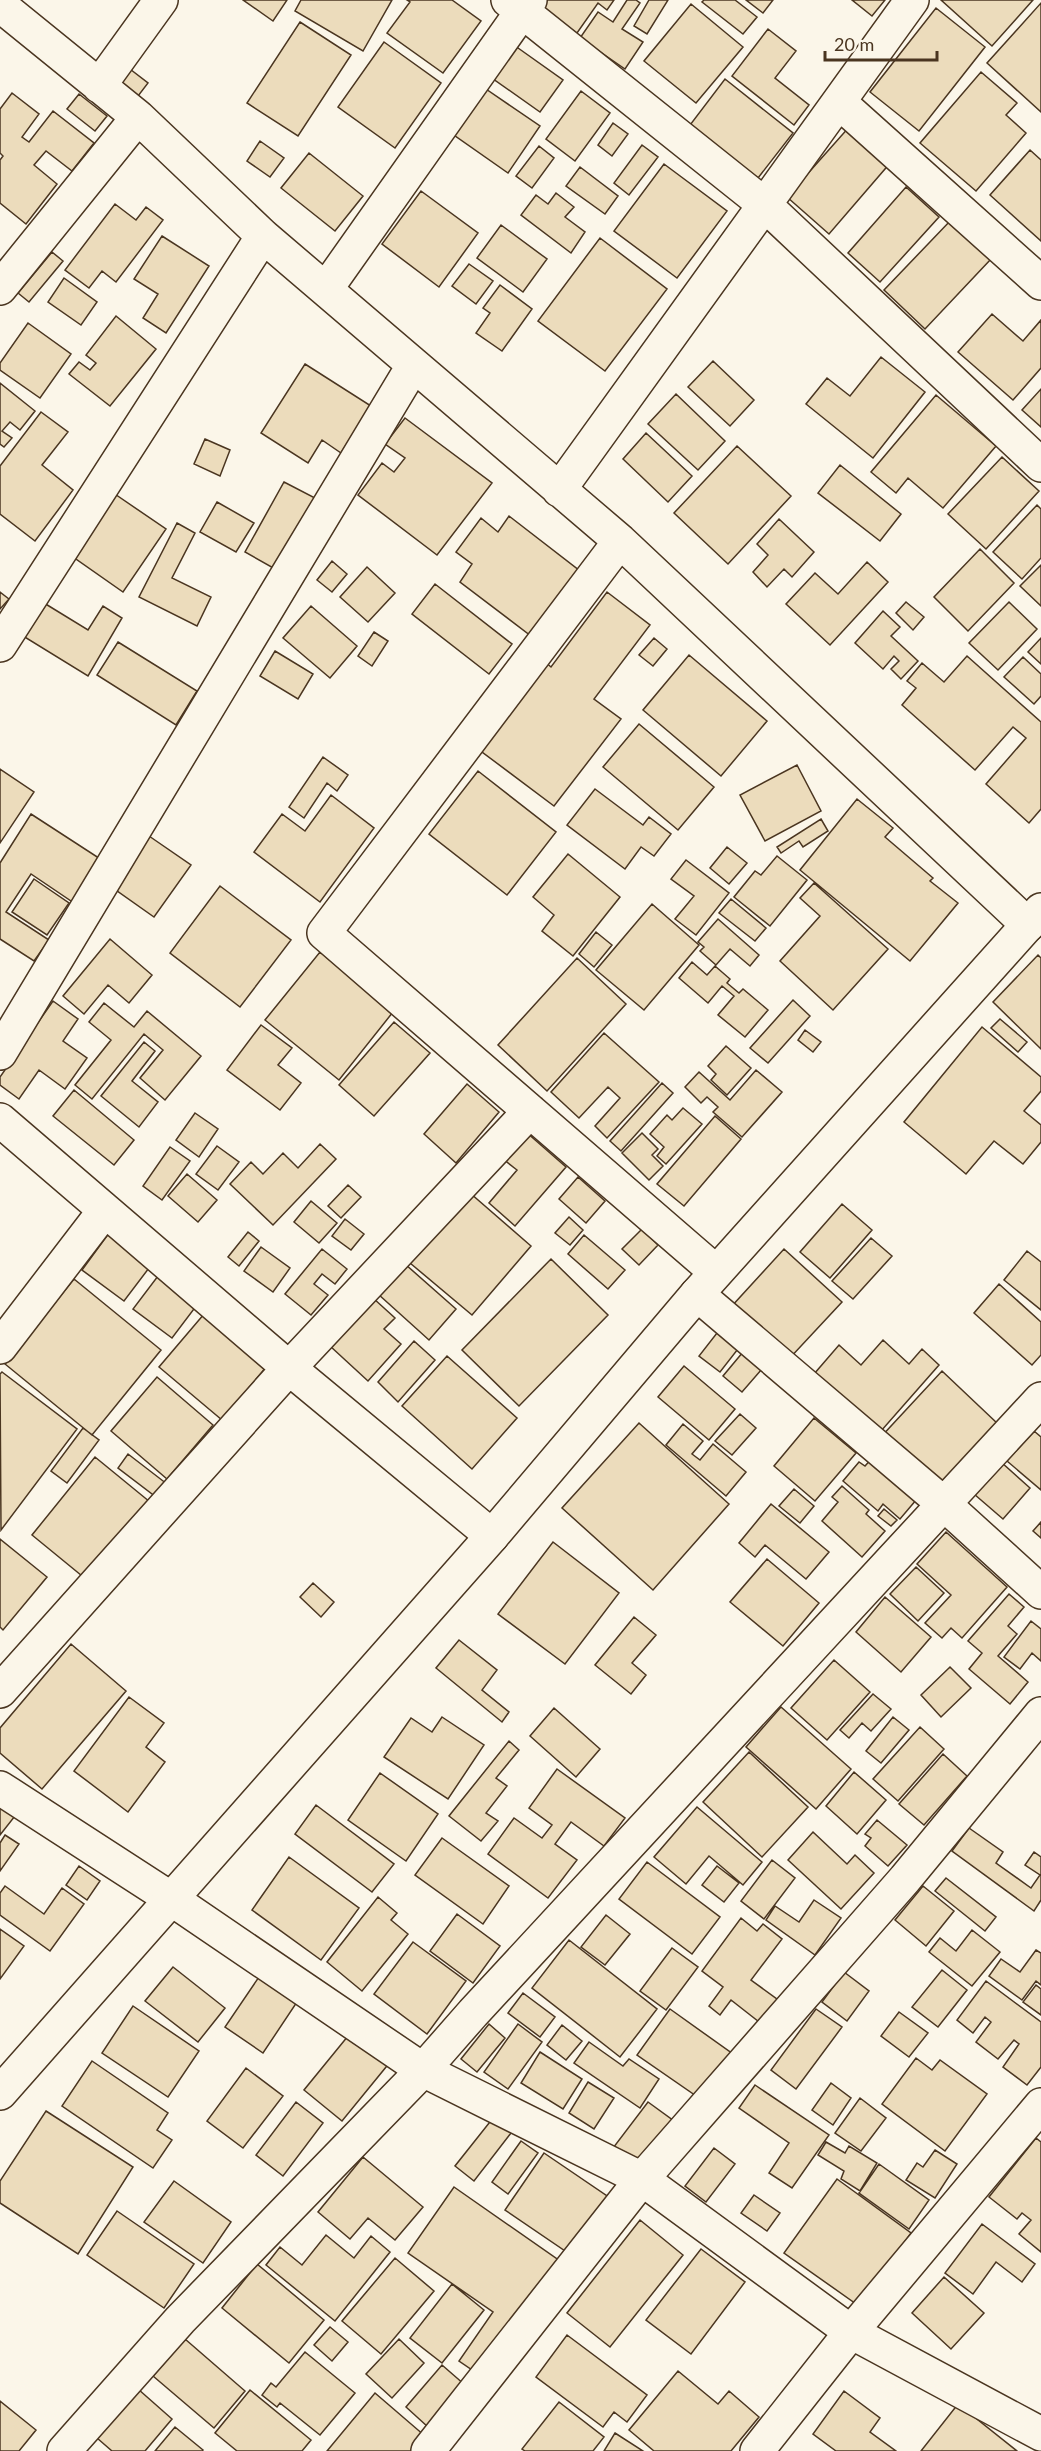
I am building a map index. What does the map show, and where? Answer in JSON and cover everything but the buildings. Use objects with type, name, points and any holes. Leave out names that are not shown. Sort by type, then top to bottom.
[{"type":"street","points":[[99,86],[161,0]]},
{"type":"street","points":[[559,490],[912,0]]},
{"type":"street","points":[[326,289],[520,3],[765,205],[1041,465]]},
{"type":"street","points":[[0,6],[138,117],[263,236],[620,541],[1034,917],[707,1283],[492,1536],[173,1900],[0,2093]]},
{"type":"street","points":[[839,102],[1041,283]]},
{"type":"street","points":[[0,288],[138,117]]},
{"type":"street","points":[[0,645],[263,236]]},
{"type":"street","points":[[0,1053],[413,366]]},
{"type":"street","points":[[620,541],[324,933],[530,1111],[707,1283],[1041,1592]]},
{"type":"street","points":[[0,1691],[289,1368],[530,1111]]},
{"type":"street","points":[[0,1120],[289,1368],[492,1536]]},
{"type":"street","points":[[0,1347],[105,1210]]},
{"type":"street","points":[[64,2451],[180,2320],[423,2070],[473,2013],[1041,1399]]},
{"type":"street","points":[[428,2451],[642,2179],[905,1879],[1041,1714]]},
{"type":"street","points":[[0,1788],[173,1900],[423,2070],[642,2179],[851,2332],[1041,2434]]},
{"type":"street","points":[[757,2451],[851,2332],[1041,2105]]}]
